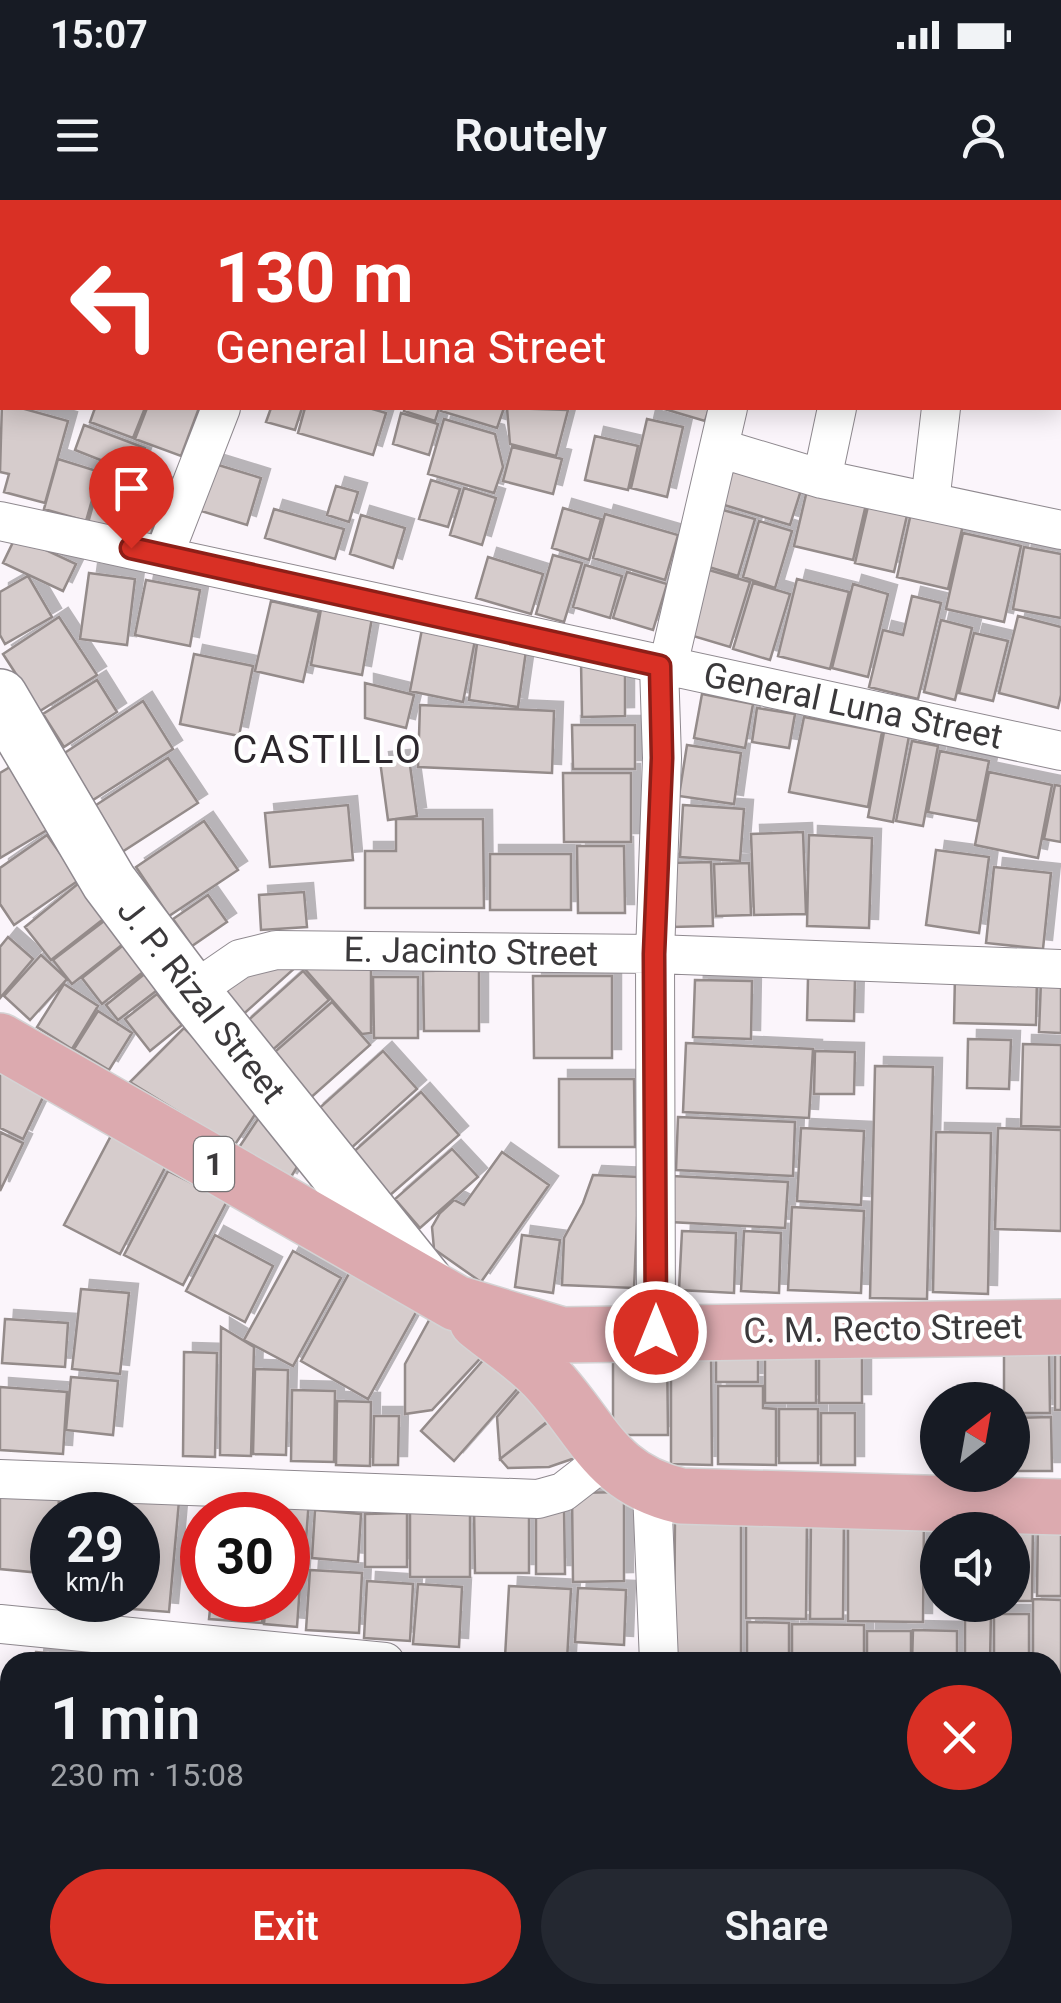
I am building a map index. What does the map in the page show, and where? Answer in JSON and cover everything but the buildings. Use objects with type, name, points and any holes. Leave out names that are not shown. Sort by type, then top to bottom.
[{"type":"main road","name":"J. P. Rizal Street","points":[[9,733],[109,882],[192,992],[442,1295],[550,1382],[608,1458],[652,1490],[681,1496],[1061,1507]]},
{"type":"main road","name":"C. M. Recto Street","points":[[0,1042],[442,1295],[562,1335],[1061,1327]]},
{"type":"street","points":[[164,555],[220,410]]},
{"type":"street","points":[[656,1332],[654,954],[664,666],[728,410]]},
{"type":"street","points":[[822,478],[837,410]]},
{"type":"street","points":[[930,502],[940,410]]},
{"type":"street","points":[[718,448],[822,478],[1061,530]]},
{"type":"street","name":"General Luna Street","points":[[0,521],[1061,750]]},
{"type":"street","name":"E. Jacinto Street","points":[[192,992],[240,958],[276,950],[654,954],[1061,969]]},
{"type":"street","points":[[0,1479],[538,1499],[564,1492],[608,1458]]},
{"type":"street","points":[[652,1490],[659,1652]]},
{"type":"street","points":[[0,1624],[284,1652]]},
{"type":"district","name":"CASTILLO","points":[[328,750]]},
{"type":"route","points":[[131,548],[660,666],[662,758],[654,954],[656,1332]]}]
